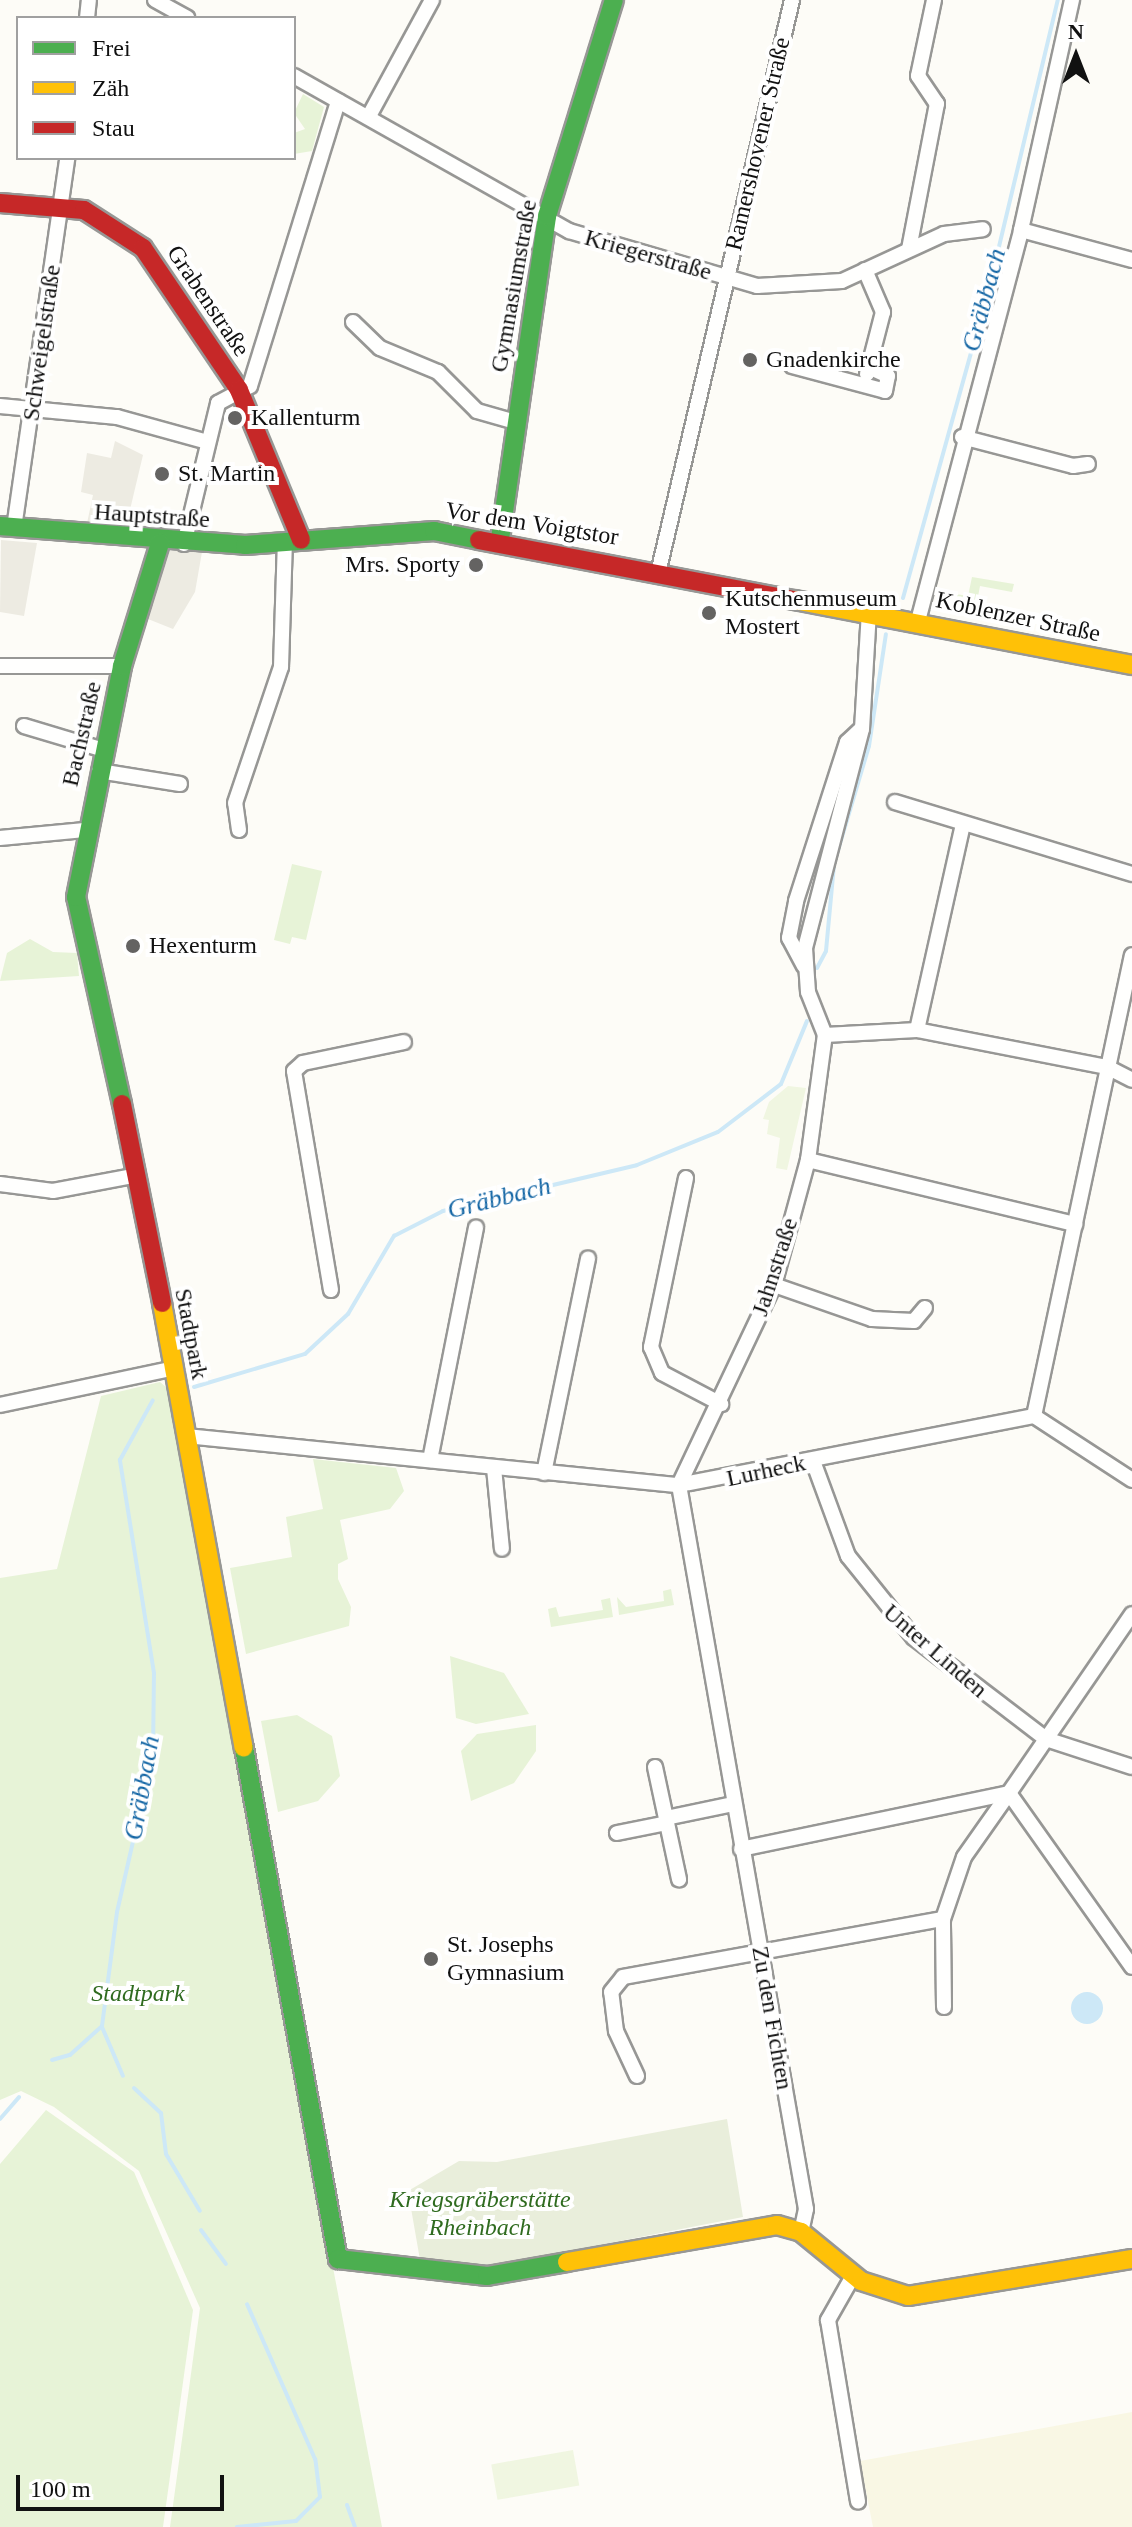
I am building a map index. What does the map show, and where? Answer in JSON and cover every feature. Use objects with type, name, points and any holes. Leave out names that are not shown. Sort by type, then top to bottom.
[{"type":"street","points":[[155,0],[183,16]]},
{"type":"street","points":[[369,116],[432,0]]},
{"type":"street","name":"Gymnasiumstraße","points":[[500,539],[547,216],[614,0]]},
{"type":"street","name":"Ramershovener Straße","points":[[659,569],[792,0]]},
{"type":"street","points":[[909,249],[937,104],[918,76],[934,0]]},
{"type":"street","points":[[918,621],[962,437],[1021,230],[1072,0]]},
{"type":"street","name":"Kriegerstraße","points":[[296,77],[580,235],[726,278],[793,289],[865,270],[909,249],[983,229]]},
{"type":"street","points":[[184,544],[218,403],[250,386],[338,101]]},
{"type":"street","name":"Schweigelstraße","points":[[7,527],[33,409],[67,160]]},
{"type":"street","name":"Grabenstraße","points":[[0,203],[60,206],[113,224],[143,248],[239,390],[293,541]]},
{"type":"street","points":[[1021,230],[1132,260]]},
{"type":"street","points":[[864,386],[883,312],[865,270]]},
{"type":"street","points":[[353,322],[380,348],[438,372],[477,411],[516,422]]},
{"type":"street","points":[[792,366],[864,386],[876,394],[888,384],[883,371],[869,367]]},
{"type":"street","points":[[0,406],[117,417],[208,442]]},
{"type":"street","points":[[962,437],[1088,464]]},
{"type":"street","name":"Hauptstraße","points":[[7,527],[160,543],[293,541]]},
{"type":"street","name":"Vor dem Voigtstor","points":[[293,541],[434,531],[500,539],[659,569]]},
{"type":"street","points":[[239,830],[235,803],[281,667],[293,541]]},
{"type":"street","name":"Bachstraße","points":[[84,939],[76,876],[122,666],[160,543]]},
{"type":"street","name":"Koblenzer Straße","points":[[659,569],[1132,665]]},
{"type":"street","points":[[869,611],[862,729],[814,900],[805,969],[825,1035],[917,1030],[1107,1067],[1132,1080]]},
{"type":"street","points":[[0,666],[122,666]]},
{"type":"street","points":[[24,726],[104,750]]},
{"type":"street","points":[[99,771],[180,784]]},
{"type":"street","points":[[895,802],[1132,874]]},
{"type":"street","points":[[917,1030],[963,825]]},
{"type":"street","points":[[0,838],[85,830]]},
{"type":"street","name":"Stadtpark","points":[[84,939],[138,1175],[171,1369],[338,2259],[487,2276],[746,2227],[801,2232]]},
{"type":"street","points":[[1132,955],[1034,1416],[1132,1480]]},
{"type":"street","name":"Jahnstraße","points":[[679,1485],[721,1404],[774,1285],[808,1160],[825,1035]]},
{"type":"street","points":[[331,1290],[294,1071],[303,1063],[404,1042]]},
{"type":"street","points":[[808,1160],[1075,1224]]},
{"type":"street","points":[[0,1184],[53,1191],[138,1175]]},
{"type":"street","points":[[686,1178],[651,1347],[662,1373],[721,1404]]},
{"type":"street","points":[[430,1460],[476,1227]]},
{"type":"street","points":[[544,1473],[588,1258]]},
{"type":"street","points":[[774,1285],[872,1319],[914,1321],[925,1308]]},
{"type":"street","points":[[0,1405],[171,1369]]},
{"type":"street","name":"Lurheck","points":[[186,1436],[679,1485],[1034,1416]]},
{"type":"street","name":"Unter Linden","points":[[813,1461],[848,1556],[877,1600],[952,1673],[1046,1739],[1132,1767]]},
{"type":"street","points":[[494,1468],[502,1549]]},
{"type":"street","name":"Zu den Fichten","points":[[679,1485],[806,2209],[801,2232]]},
{"type":"street","points":[[944,2007],[943,1919],[964,1857],[1132,1614]]},
{"type":"street","points":[[655,1767],[679,1879]]},
{"type":"street","points":[[741,1849],[1009,1793]]},
{"type":"street","points":[[1009,1793],[1132,1967]]},
{"type":"street","points":[[617,1833],[733,1804]]},
{"type":"street","points":[[637,2076],[616,2031],[614,1984],[943,1919]]},
{"type":"street","points":[[801,2232],[853,2276],[886,2292],[934,2295],[1132,2259]]},
{"type":"street","points":[[853,2276],[828,2320],[858,2502]]},
{"type":"shaded area","points":[[115,441],[143,455],[129,514],[161,531],[173,518],[184,521],[179,538],[86,528],[93,495],[81,492],[87,453],[111,458]]},
{"type":"shaded area","points":[[1,540],[37,543],[24,616],[0,612]]},
{"type":"shaded area","points":[[160,550],[202,552],[195,592],[173,629],[138,615]]},
{"type":"shaded area","points":[[1132,2412],[1132,2527],[873,2527],[860,2461]]},
{"type":"green space","points":[[303,94],[324,107],[312,151],[296,154],[296,132],[305,129],[296,116]]},
{"type":"green space","points":[[972,577],[1014,584],[1012,592],[980,586],[975,612],[984,621],[969,617],[971,605],[955,601],[956,594],[968,596]]},
{"type":"green space","points":[[292,864],[322,871],[306,940],[292,937],[290,944],[274,940]]},
{"type":"green space","points":[[30,939],[53,952],[77,953],[79,976],[0,981],[7,953]]},
{"type":"green space","points":[[788,1086],[806,1088],[787,1170],[776,1168],[780,1138],[767,1134],[769,1120],[763,1119],[769,1102]]},
{"type":"green space","name":"Stadtpark","points":[[160,1382],[167,1388],[382,2527],[170,2527],[200,2308],[139,2171],[54,2107],[21,2091],[0,2100],[0,1578],[57,1569],[101,1396]]},
{"type":"green space","points":[[313,1459],[396,1468],[404,1491],[390,1509],[340,1520],[348,1559],[338,1564],[338,1579],[351,1607],[349,1626],[246,1654],[230,1568],[292,1557],[286,1517],[323,1509]]},
{"type":"green space","points":[[671,1589],[674,1605],[619,1615],[617,1597],[626,1607],[664,1601],[663,1591]]},
{"type":"green space","points":[[610,1598],[613,1617],[551,1627],[548,1609],[556,1607],[559,1617],[603,1610],[601,1600]]},
{"type":"green space","points":[[450,1656],[504,1673],[529,1714],[476,1724],[456,1718]]},
{"type":"green space","points":[[297,1715],[332,1736],[340,1776],[318,1801],[278,1812],[261,1721]]},
{"type":"green space","points":[[536,1725],[536,1751],[514,1783],[471,1801],[461,1751],[477,1734]]},
{"type":"green space","points":[[46,2110],[134,2172],[193,2310],[163,2527],[0,2527],[0,2164]]},
{"type":"green space","name":"Kriegsgräberstätte Rheinbach","points":[[727,2119],[743,2217],[481,2268],[420,2260],[408,2191],[459,2161],[497,2162]]},
{"type":"green space","points":[[573,2450],[579,2485],[498,2500],[491,2464]]},
{"type":"water","points":[[1087,1992],[1098,1997],[1103,2008],[1098,2019],[1087,2024],[1076,2019],[1071,2008],[1076,1997]]},
{"type":"waterway","name":"Gräbbach","points":[[903,598],[992,276],[1058,0]]},
{"type":"waterway","name":"Gräbbach","points":[[817,968],[826,951],[834,864],[869,746],[886,634]]},
{"type":"waterway","name":"Gräbbach","points":[[194,1387],[305,1354],[348,1314],[394,1236],[443,1211],[637,1165],[718,1132],[781,1084],[807,1021]]},
{"type":"waterway","name":"Gräbbach","points":[[52,2060],[70,2055],[102,2026],[117,1912],[153,1753],[154,1673],[120,1460],[153,1400]]},
{"type":"waterway","points":[[102,2027],[123,2076]]},
{"type":"waterway","points":[[134,2088],[161,2113],[166,2154],[200,2211]]},
{"type":"waterway","name":"Gräbbach","points":[[0,2119],[19,2097]]},
{"type":"waterway","points":[[201,2230],[226,2264]]},
{"type":"waterway","points":[[237,2527],[296,2521],[320,2497],[315,2459],[247,2304]]},
{"type":"waterway","points":[[347,2505],[355,2527]]},
{"type":"traffic: fast","points":[[500,539],[547,216],[614,0]]},
{"type":"traffic: fast","points":[[0,526],[245,545],[434,531],[479,540]]},
{"type":"traffic: fast","points":[[122,1104],[76,897],[122,666],[160,543]]},
{"type":"traffic: fast","points":[[244,1748],[338,2259],[487,2276],[567,2262]]},
{"type":"traffic: slow","points":[[795,600],[1132,665]]},
{"type":"traffic: slow","points":[[162,1303],[244,1748]]},
{"type":"traffic: slow","points":[[567,2262],[777,2225],[801,2232],[861,2281],[908,2296],[1132,2259]]},
{"type":"traffic: jam","points":[[0,203],[84,210],[143,248],[239,390],[301,540]]},
{"type":"traffic: jam","points":[[479,540],[795,600]]},
{"type":"traffic: jam","points":[[122,1104],[162,1303]]},
{"type":"place","name":"Gnadenkirche","points":[[750,360]]},
{"type":"place","name":"Kallenturm","points":[[235,418]]},
{"type":"place","name":"St. Martin","points":[[162,474]]},
{"type":"place","name":"Mrs. Sporty","points":[[476,565]]},
{"type":"place","name":"Kutschenmuseum Mostert","points":[[709,613]]},
{"type":"place","name":"Hexenturm","points":[[133,946]]},
{"type":"place","name":"St. Josephs Gymnasium","points":[[431,1959]]}]
